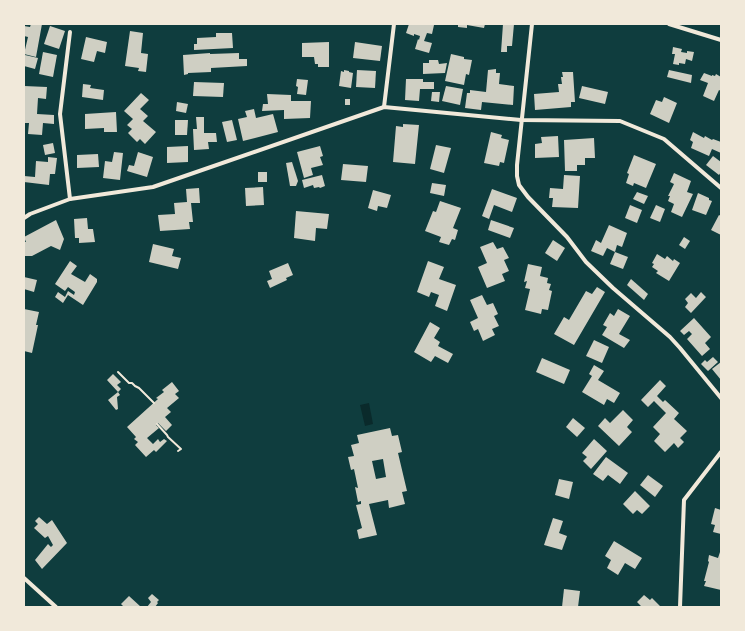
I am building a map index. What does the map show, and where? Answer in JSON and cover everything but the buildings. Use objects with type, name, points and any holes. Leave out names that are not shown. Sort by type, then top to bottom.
[{"type":"street","points":[[384,107],[394,24]]},
{"type":"street","points":[[532,24],[517,165],[519,185],[528,197],[567,237],[586,262],[680,348],[721,398]]},
{"type":"street","points":[[669,24],[721,40]]},
{"type":"street","points":[[70,32],[60,114],[70,199]]},
{"type":"street","points":[[24,218],[30,214],[70,199],[153,187],[384,107],[521,120],[620,121],[664,139],[721,188]]},
{"type":"street","points":[[680,607],[684,500],[721,452]]},
{"type":"street","points":[[24,578],[56,607]]},
{"type":"path","points":[[118,372],[129,383],[132,383],[139,388],[154,403]]},
{"type":"path","points":[[157,424],[181,449],[178,451]]},
{"type":"water","points":[[369,403],[373,424],[365,426],[360,405]]}]
